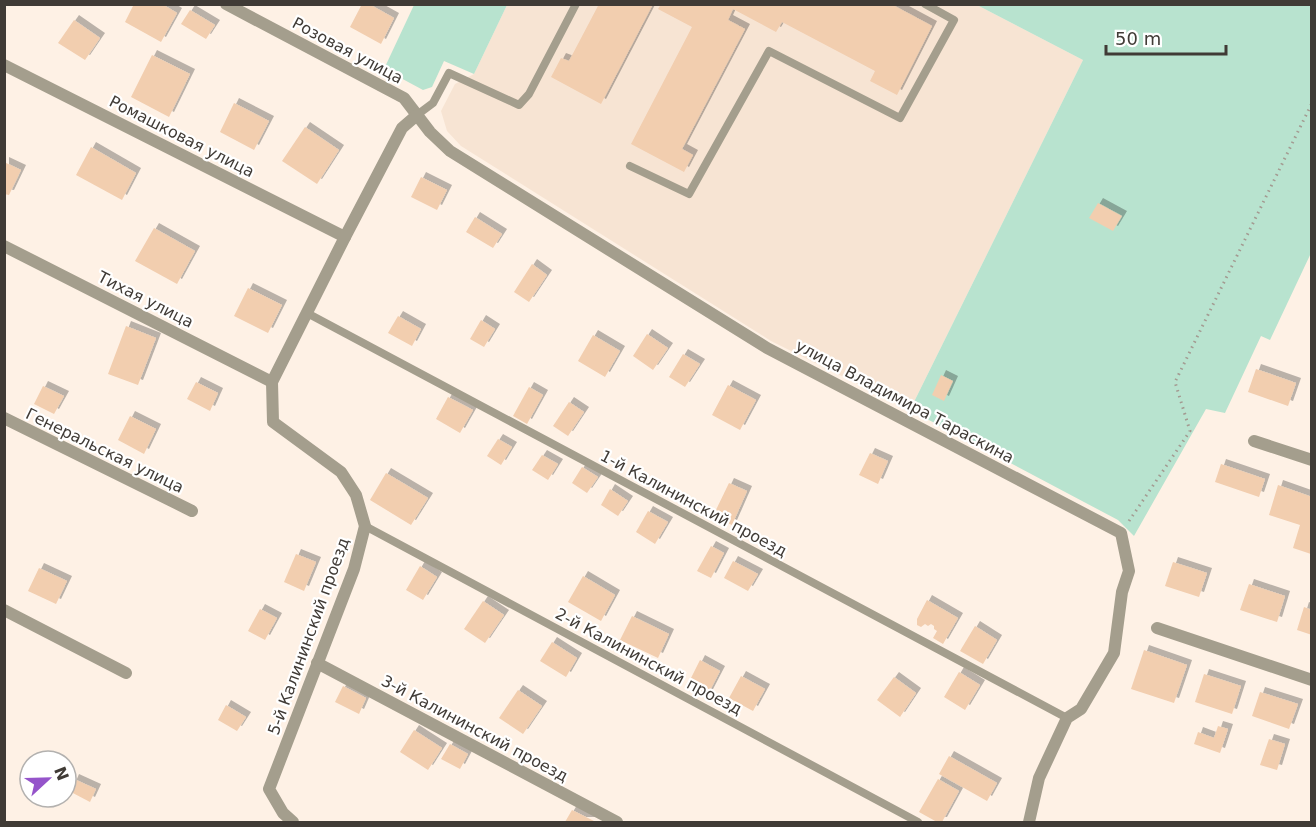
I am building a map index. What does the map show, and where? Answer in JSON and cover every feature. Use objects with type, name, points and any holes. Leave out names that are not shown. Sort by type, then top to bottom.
[{"type":"street","name":"Розовая улица","points":[[226,4],[404,98],[417,116]]},
{"type":"street","name":"Ромашковая улица","points":[[4,65],[345,237]]},
{"type":"street","points":[[272,382],[402,128],[417,116]]},
{"type":"street","name":"улица Владимира Тараскина","points":[[417,116],[450,151],[767,348],[1121,533]]},
{"type":"street","name":"Тихая улица","points":[[4,246],[272,382]]},
{"type":"street","name":"5-й Калининский проезд","points":[[272,382],[273,422],[341,472],[356,495],[365,526],[354,569],[269,789],[283,813],[293,822]]},
{"type":"street","name":"Генеральская улица","points":[[4,418],[192,511]]},
{"type":"street","points":[[1254,441],[1311,460]]},
{"type":"street","points":[[1029,822],[1039,778],[1067,718],[1081,709],[1114,653],[1122,592],[1129,571],[1121,533]]},
{"type":"street","points":[[4,610],[126,673]]},
{"type":"street","points":[[1157,628],[1311,680]]},
{"type":"street","name":"3-й Калининский проезд","points":[[317,663],[617,822]]},
{"type":"lane","points":[[417,116],[433,103],[449,73],[519,105],[529,94],[576,4]]},
{"type":"lane","points":[[630,166],[689,194],[769,51],[900,118],[954,20],[925,4]]},
{"type":"lane","name":"1-й Калининский проезд","points":[[307,314],[1067,718]]},
{"type":"lane","name":"2-й Калининский проезд","points":[[365,526],[918,822]]},
{"type":"path","points":[[1121,533],[1190,431],[1175,382],[1311,103]]},
{"type":"shaded area","points":[[507,5],[977,5],[1083,60],[910,410],[771,341],[461,146],[447,131],[441,111],[455,84],[474,74]]},
{"type":"green space","points":[[414,5],[507,5],[474,74],[444,61],[432,87],[423,90],[384,69]]},
{"type":"green space","points":[[977,5],[1311,5],[1311,253],[1270,340],[1261,336],[1225,413],[1206,409],[1134,536],[1118,520],[910,410],[1083,60]]},
{"type":"building","points":[[134,4],[162,4],[177,13],[161,42],[125,22]]},
{"type":"building","points":[[362,4],[369,4],[394,18],[381,44],[350,27]]},
{"type":"building","points":[[599,4],[653,4],[601,104],[551,77],[561,58],[569,61]]},
{"type":"building","points":[[661,4],[891,4],[932,26],[897,95],[870,81],[875,71],[782,22],[776,32],[733,9],[728,20],[745,29],[682,149],[693,155],[684,172],[631,144],[692,27],[658,9]]},
{"type":"building","points":[[190,10],[215,25],[206,39],[181,24]]},
{"type":"building","points":[[74,20],[100,38],[85,60],[58,43]]},
{"type":"building","points":[[152,55],[190,74],[169,117],[131,97]]},
{"type":"building","points":[[234,103],[269,121],[254,150],[220,132]]},
{"type":"building","points":[[305,127],[339,150],[317,184],[282,161]]},
{"type":"building","points":[[91,147],[136,173],[122,200],[76,175]]},
{"type":"building","points":[[4,162],[21,170],[9,195],[4,194]]},
{"type":"building","points":[[421,177],[447,190],[437,210],[411,197]]},
{"type":"building","points":[[1098,203],[1122,216],[1113,231],[1089,218]]},
{"type":"building","points":[[475,217],[502,234],[493,248],[466,232]]},
{"type":"building","points":[[154,228],[195,251],[177,284],[135,261]]},
{"type":"building","points":[[532,264],[547,275],[529,302],[514,292]]},
{"type":"building","points":[[248,288],[282,305],[268,333],[234,316]]},
{"type":"building","points":[[398,316],[421,329],[412,346],[388,333]]},
{"type":"building","points":[[481,320],[495,329],[484,347],[470,339]]},
{"type":"building","points":[[126,326],[156,338],[138,385],[108,374]]},
{"type":"building","points":[[647,334],[668,348],[653,370],[633,356]]},
{"type":"building","points":[[593,335],[620,351],[605,377],[578,361]]},
{"type":"building","points":[[683,354],[700,364],[685,387],[669,377]]},
{"type":"building","points":[[1256,369],[1296,383],[1288,406],[1248,392]]},
{"type":"building","points":[[941,375],[953,381],[944,401],[932,395]]},
{"type":"building","points":[[196,382],[218,393],[210,411],[187,399]]},
{"type":"building","points":[[728,385],[756,400],[740,430],[712,415]]},
{"type":"building","points":[[43,386],[64,396],[54,414],[34,404]]},
{"type":"building","points":[[529,387],[543,395],[527,424],[513,416]]},
{"type":"building","points":[[448,397],[473,410],[460,433],[436,419]]},
{"type":"building","points":[[569,402],[584,412],[568,436],[553,426]]},
{"type":"building","points":[[130,416],[156,429],[144,454],[118,440]]},
{"type":"building","points":[[498,439],[512,447],[501,465],[487,456]]},
{"type":"building","points":[[870,453],[888,461],[878,484],[859,475]]},
{"type":"building","points":[[542,455],[558,464],[548,480],[532,470]]},
{"type":"building","points":[[1221,464],[1265,479],[1259,497],[1215,482]]},
{"type":"building","points":[[582,467],[598,477],[587,493],[572,483]]},
{"type":"building","points":[[386,473],[428,498],[411,525],[370,500]]},
{"type":"building","points":[[729,483],[747,491],[732,525],[713,516]]},
{"type":"building","points":[[1278,485],[1312,497],[1311,554],[1293,548],[1300,525],[1269,515]]},
{"type":"building","points":[[610,489],[628,501],[618,516],[601,505]]},
{"type":"building","points":[[648,511],[668,522],[655,544],[636,532]]},
{"type":"building","points":[[711,546],[724,553],[711,578],[697,571]]},
{"type":"building","points":[[296,554],[316,562],[304,591],[284,582]]},
{"type":"building","points":[[733,561],[758,574],[748,591],[724,578]]},
{"type":"building","points":[[1173,562],[1207,573],[1199,597],[1165,586]]},
{"type":"building","points":[[420,566],[437,577],[423,600],[406,590]]},
{"type":"building","points":[[39,568],[67,581],[56,604],[28,591]]},
{"type":"building","points":[[583,576],[615,595],[601,621],[568,602]]},
{"type":"building","points":[[1249,584],[1285,596],[1277,622],[1240,610]]},
{"type":"building","points":[[927,600],[958,618],[943,644],[933,638],[937,631],[934,626],[931,624],[921,627],[917,625],[917,619]]},
{"type":"building","points":[[483,601],[504,615],[485,643],[464,629]]},
{"type":"building","points":[[1304,607],[1312,610],[1312,635],[1297,630]]},
{"type":"building","points":[[260,609],[277,618],[265,640],[248,631]]},
{"type":"building","points":[[632,616],[669,634],[658,658],[620,640]]},
{"type":"building","points":[[975,626],[997,640],[983,664],[960,651]]},
{"type":"building","points":[[552,642],[577,658],[566,677],[540,661]]},
{"type":"building","points":[[1144,650],[1187,665],[1174,703],[1131,689]]},
{"type":"building","points":[[700,660],[720,671],[707,696],[687,686]]},
{"type":"building","points":[[959,672],[980,685],[965,710],[944,697]]},
{"type":"building","points":[[1204,674],[1241,686],[1232,714],[1195,702]]},
{"type":"building","points":[[741,676],[765,689],[753,711],[729,698]]},
{"type":"building","points":[[894,677],[916,693],[900,717],[877,700]]},
{"type":"building","points":[[343,686],[366,698],[359,714],[335,702]]},
{"type":"building","points":[[518,690],[542,706],[523,734],[499,718]]},
{"type":"building","points":[[1260,692],[1298,704],[1289,729],[1252,716]]},
{"type":"building","points":[[226,705],[246,717],[237,731],[218,720]]},
{"type":"building","points":[[1218,726],[1228,729],[1220,753],[1194,744],[1198,732],[1214,738]]},
{"type":"building","points":[[414,730],[442,748],[428,770],[400,752]]},
{"type":"building","points":[[1269,739],[1285,744],[1277,770],[1260,765]]},
{"type":"building","points":[[450,744],[468,754],[460,769],[441,759]]},
{"type":"building","points":[[949,756],[997,783],[987,801],[939,774]]},
{"type":"building","points":[[938,779],[959,791],[942,822],[937,822],[919,812]]},
{"type":"building","points":[[78,781],[96,789],[90,802],[78,796]]},
{"type":"building","points":[[572,810],[596,822],[565,822]]}]
